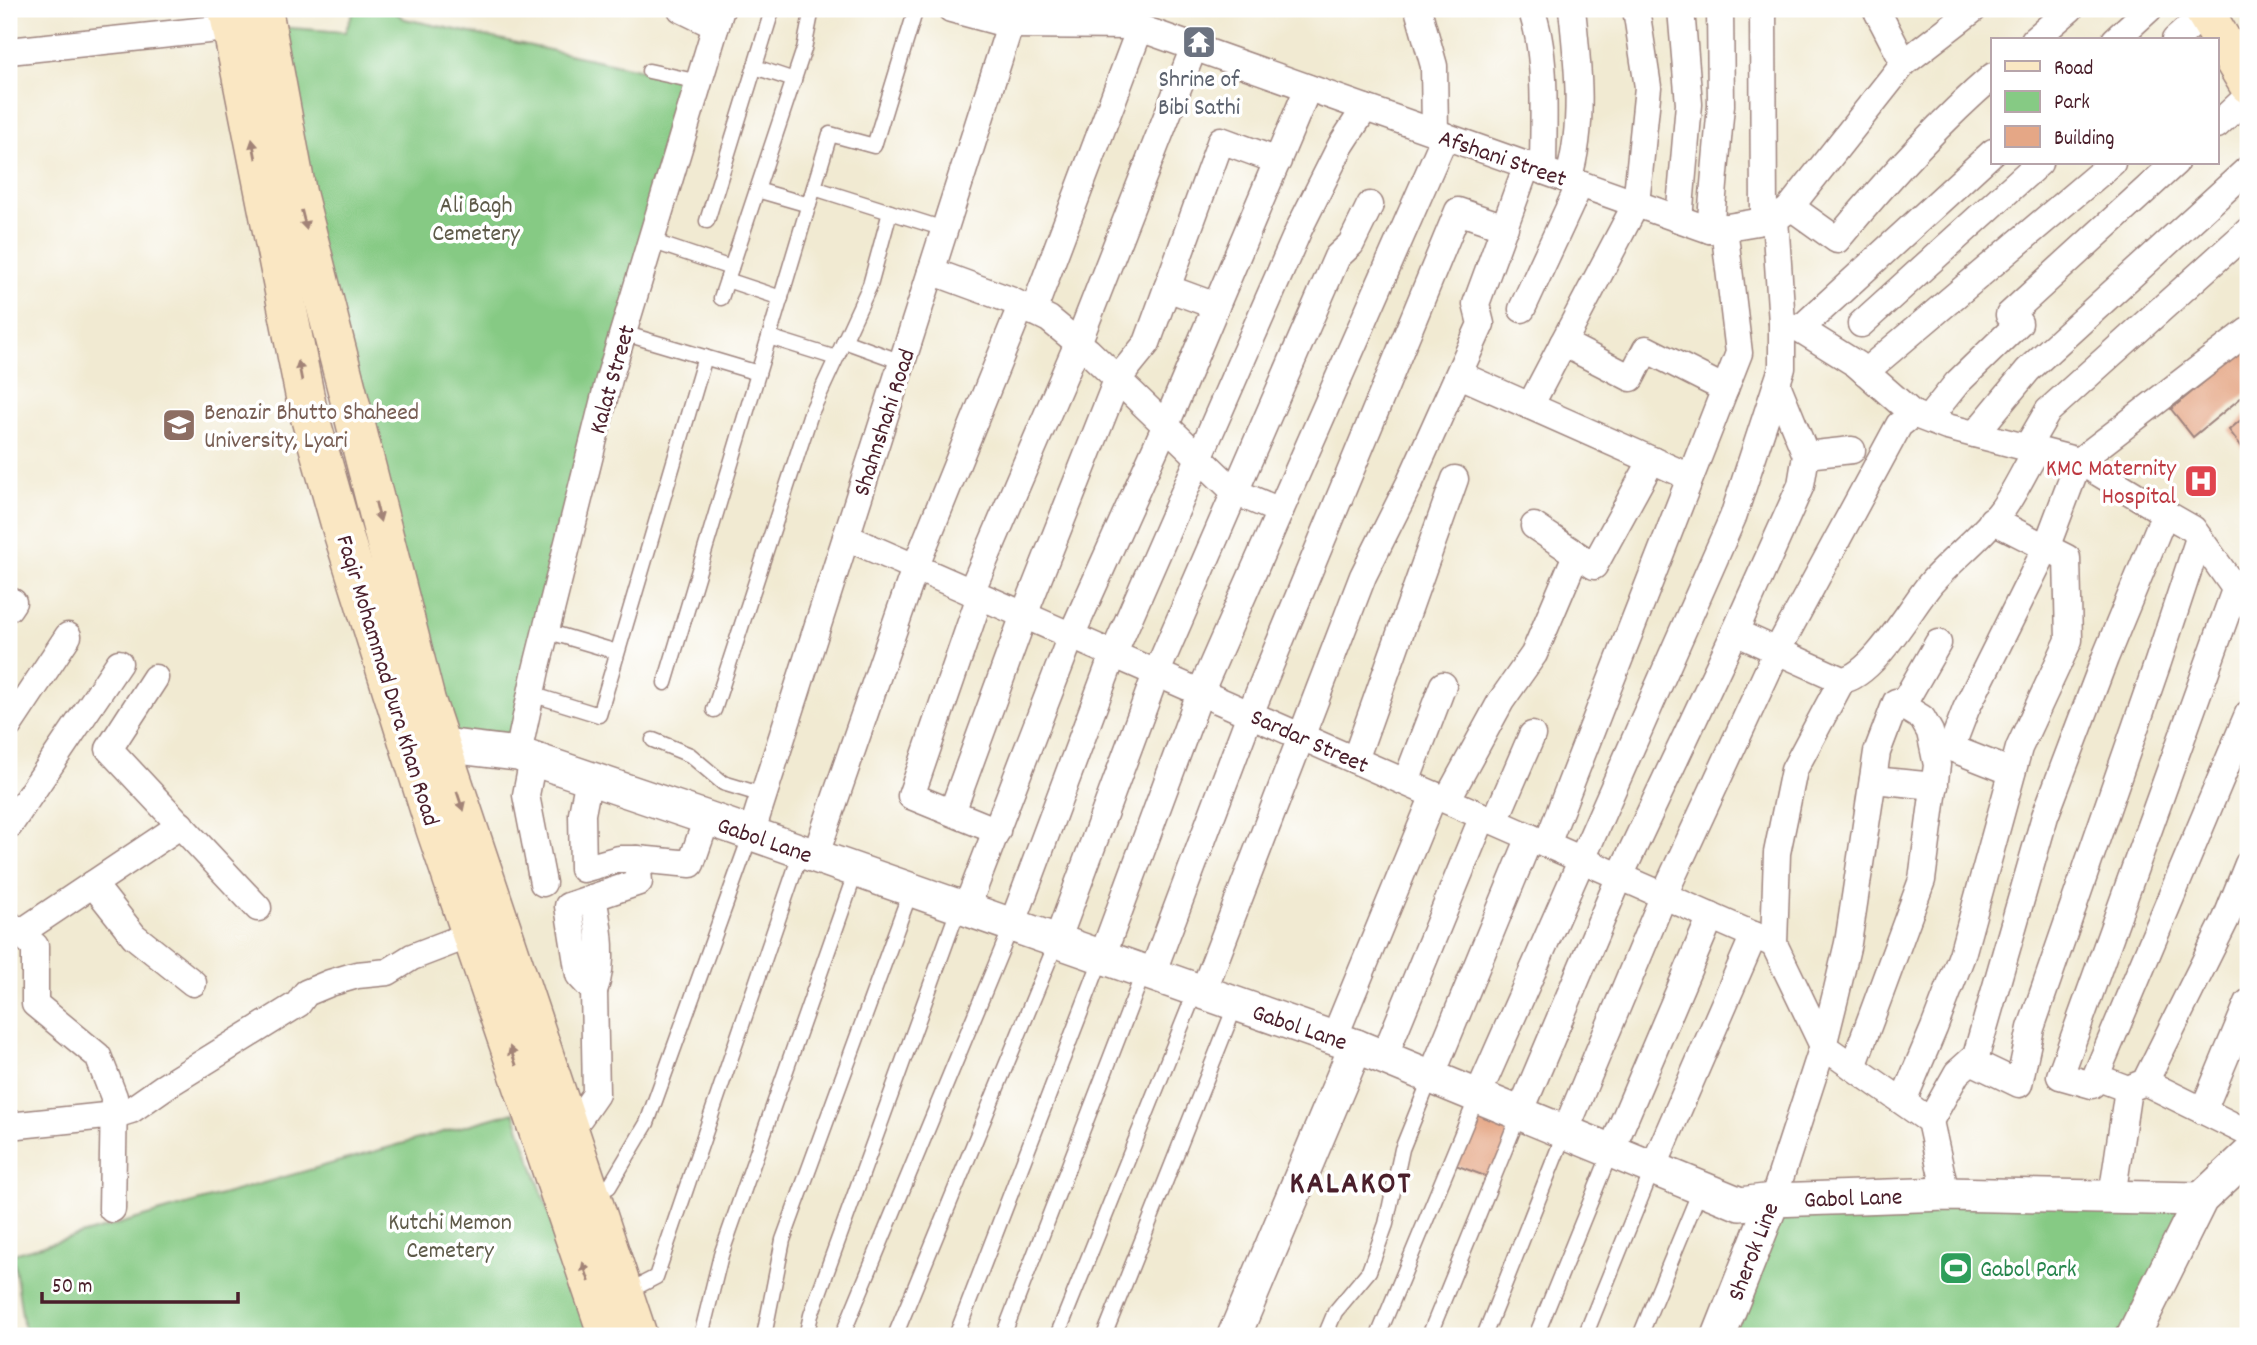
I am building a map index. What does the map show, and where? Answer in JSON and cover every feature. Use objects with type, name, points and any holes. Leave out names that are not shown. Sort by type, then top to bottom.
[{"type":"main road","name":"Faqir Mohammad Dura Khan Road","points":[[247,17],[298,193],[426,701],[426,746]]},
{"type":"main road","name":"Faqir Mohammad Dura Khan Road","points":[[247,17],[307,407],[324,466],[426,746],[553,1129],[608,1336]]},
{"type":"main road","points":[[324,466],[363,454]]},
{"type":"main road","name":"Faqir Mohammad Dura Khan Road","points":[[553,1129],[590,1194],[638,1336]]},
{"type":"street","points":[[681,9],[719,17]]},
{"type":"street","name":"Afshani Street","points":[[951,9],[1140,28],[1679,219],[1717,229]]},
{"type":"street","points":[[1102,957],[1200,693],[1440,135],[1434,66],[1418,9]]},
{"type":"street","points":[[1199,991],[1302,737],[1363,576],[1460,375],[1481,324],[1476,304],[1505,227],[1535,168],[1543,87],[1536,22],[1531,9]]},
{"type":"street","points":[[1522,309],[1574,182],[1579,84],[1572,9]]},
{"type":"street","points":[[1530,406],[1636,204],[1648,87],[1636,9]]},
{"type":"street","points":[[1679,219],[1689,104],[1681,9]]},
{"type":"street","points":[[1431,1077],[1538,840],[1739,353],[1717,229],[1721,105],[1720,9]]},
{"type":"street","points":[[1477,1097],[1733,517],[1782,368],[1791,326],[1777,215],[1763,9]]},
{"type":"street","points":[[1876,9],[1903,64]]},
{"type":"street","points":[[1777,215],[1903,64],[1974,9]]},
{"type":"street","points":[[2036,38],[2070,9]]},
{"type":"street","points":[[2117,38],[2149,9]]},
{"type":"street","points":[[9,51],[247,17]]},
{"type":"street","name":"Kalat Street","points":[[543,883],[526,795],[525,756],[531,694],[609,379],[719,17]]},
{"type":"street","name":"Shahnshahi Road","points":[[751,834],[1010,17]]},
{"type":"street","points":[[808,854],[915,568],[1027,309],[1140,28]]},
{"type":"street","points":[[997,831],[911,796],[975,594],[1078,343],[1194,47]]},
{"type":"street","points":[[1717,229],[1777,215],[1837,240],[1877,191],[1964,101],[1991,78]]},
{"type":"street","points":[[962,908],[997,831],[1071,636],[1165,427],[1308,88]]},
{"type":"street","points":[[2218,124],[2248,96]]},
{"type":"street","points":[[1012,925],[1113,655],[1299,229],[1341,145],[1365,108]]},
{"type":"street","points":[[952,813],[1024,615],[1117,380],[1147,343],[1222,140],[1278,162]]},
{"type":"street","points":[[1791,326],[1991,154]]},
{"type":"street","points":[[1861,324],[2038,164]]},
{"type":"street","points":[[1865,372],[2111,164]]},
{"type":"street","points":[[1565,1132],[1664,895],[1777,651],[1899,425],[1921,416],[1957,383],[2019,323],[2009,315],[2174,164]]},
{"type":"street","points":[[1975,434],[2028,370],[2248,169]]},
{"type":"street","points":[[1058,941],[1156,674],[1337,257],[1351,244],[1370,205]]},
{"type":"street","points":[[1148,973],[1250,714],[1458,211],[1505,227]]},
{"type":"street","points":[[1735,632],[1842,680],[1851,678],[1870,662],[1903,624],[1930,584],[2002,510],[2048,411],[2248,231]]},
{"type":"street","points":[[1929,263],[1959,293]]},
{"type":"street","points":[[931,271],[1049,319],[1078,343],[1235,492],[1280,511]]},
{"type":"street","points":[[1167,288],[1216,306]]},
{"type":"street","points":[[1791,326],[1856,364],[1921,416],[1975,434],[2079,461],[2193,529],[2242,598],[2153,818],[2060,1076],[2092,1085],[2248,714]]},
{"type":"street","points":[[2012,772],[1951,748],[1966,709],[2046,548],[2079,461],[2248,331]]},
{"type":"street","points":[[1563,343],[1631,378],[1646,349],[1725,389]]},
{"type":"street","points":[[1460,375],[1690,477]]},
{"type":"street","points":[[1519,1115],[1620,876],[1801,485],[1806,455],[1777,384]]},
{"type":"street","points":[[1806,455],[1852,450]]},
{"type":"street","points":[[1534,526],[1594,566],[1652,460]]},
{"type":"street","points":[[1355,760],[1455,478]]},
{"type":"street","points":[[1930,1121],[1957,1073],[1976,1056],[2045,816],[2105,658],[2165,513]]},
{"type":"street","points":[[1903,1101],[1962,955],[2019,748],[2069,640],[2067,558],[1992,520]]},
{"type":"street","name":"Sardar Street","points":[[846,537],[1764,939]]},
{"type":"street","points":[[1971,1061],[2019,1084],[2031,1028],[2199,538]]},
{"type":"street","points":[[1234,1336],[1358,1047],[1440,798],[1500,701],[1534,654],[1576,555]]},
{"type":"street","points":[[9,725],[68,636]]},
{"type":"street","points":[[2069,640],[2105,658]]},
{"type":"street","points":[[1853,1067],[1922,880],[1937,765],[1930,732],[1922,718],[1902,706],[1938,643]]},
{"type":"street","points":[[9,826],[120,663]]},
{"type":"street","points":[[155,678],[109,749],[258,908]]},
{"type":"street","points":[[1653,1168],[1764,939],[1777,853],[1794,770],[1842,680]]},
{"type":"street","points":[[1406,782],[1443,685]]},
{"type":"street","name":"Sherok Line","points":[[1719,1336],[1773,1200],[1823,1046],[1848,943],[1877,752],[1895,702],[1902,706]]},
{"type":"street","points":[[1358,1047],[1489,819],[1532,735]]},
{"type":"street","name":"Gabol Lane","points":[[426,746],[525,756],[707,818],[1358,1047],[1740,1205],[1773,1200],[1946,1194],[2201,1199]]},
{"type":"street","points":[[589,778],[582,814],[583,869],[619,859],[691,864],[707,818]]},
{"type":"street","points":[[1873,780],[1934,786]]},
{"type":"street","points":[[2110,802],[2153,818]]},
{"type":"street","points":[[113,1209],[114,1097],[98,1056],[35,1004],[35,946],[14,929],[93,884],[181,825]]},
{"type":"street","points":[[553,1129],[580,1116],[596,1094],[594,991],[579,975],[568,906],[639,882],[637,859]]},
{"type":"street","points":[[2112,1197],[2136,1086],[2227,919],[2248,864]]},
{"type":"street","points":[[93,884],[134,936],[192,983]]},
{"type":"street","points":[[1611,1151],[1711,916]]},
{"type":"street","points":[[9,1126],[131,1111],[164,1087],[298,1004],[306,993],[357,975],[396,969],[412,957],[486,929]]},
{"type":"street","points":[[1764,939],[1823,1046],[1930,1121],[1946,1194]]},
{"type":"street","points":[[2203,1111],[2248,1003]]},
{"type":"street","points":[[2026,1049],[2065,1061]]},
{"type":"street","points":[[2096,1077],[2136,1086],[2203,1111],[2248,1133]]},
{"type":"street","points":[[2133,1336],[2201,1199],[2248,1155]]},
{"type":"lane","points":[[721,298],[804,49],[812,9]]},
{"type":"lane","points":[[665,683],[830,134],[874,146],[916,9]]},
{"type":"lane","points":[[707,221],[771,14]]},
{"type":"lane","points":[[755,67],[794,80]]},
{"type":"lane","points":[[649,71],[699,82]]},
{"type":"lane","points":[[814,188],[944,229]]},
{"type":"lane","points":[[757,190],[809,205]]},
{"type":"lane","points":[[714,710],[811,413],[870,285],[890,212]]},
{"type":"lane","points":[[651,241],[781,298]]},
{"type":"lane","points":[[623,333],[758,373]]},
{"type":"lane","points":[[769,337],[836,358]]},
{"type":"lane","points":[[844,341],[902,362]]},
{"type":"lane","points":[[531,694],[598,715],[705,357]]},
{"type":"lane","points":[[546,631],[617,652]]},
{"type":"lane","points":[[653,740],[690,755],[723,783],[763,795]]},
{"type":"lane","points":[[590,1194],[609,1187],[647,1123],[751,834]]},
{"type":"lane","points":[[625,1293],[656,1277],[808,854]]},
{"type":"lane","points":[[701,1336],[721,1255],[856,871]]},
{"type":"lane","points":[[764,1336],[783,1240],[911,890]]},
{"type":"lane","points":[[806,1336],[811,1315],[962,908]]},
{"type":"lane","points":[[842,1336],[1012,925]]},
{"type":"lane","points":[[895,1336],[1058,941]]},
{"type":"lane","points":[[956,1336],[1102,957]]},
{"type":"lane","points":[[1003,1336],[1148,973]]},
{"type":"lane","points":[[1057,1336],[1199,991]]},
{"type":"lane","points":[[1104,1336],[1236,1004]]},
{"type":"lane","points":[[1325,1336],[1335,1312],[1369,1271],[1386,1224],[1402,1149],[1431,1077]]},
{"type":"lane","points":[[1378,1336],[1477,1097]]},
{"type":"lane","points":[[1429,1336],[1519,1115]]},
{"type":"lane","points":[[1483,1336],[1565,1132]]},
{"type":"lane","points":[[1536,1336],[1611,1151]]},
{"type":"lane","points":[[1585,1336],[1653,1168]]},
{"type":"lane","points":[[1640,1336],[1701,1188]]},
{"type":"green space","name":"Ali Bagh Cemetery","points":[[355,9],[390,9],[405,19],[699,82],[517,753],[432,724],[237,24],[345,32]]},
{"type":"green space","name":"Kutchi Memon Cemetery","points":[[514,1112],[592,1336],[25,1336],[13,1254]]},
{"type":"green space","name":"Gabol Park","points":[[2201,1199],[2133,1336],[1719,1336],[1773,1200]]},
{"type":"building","points":[[2248,346],[2248,392],[2193,437],[2171,409]]},
{"type":"building","points":[[2248,414],[2248,455],[2229,430]]},
{"type":"building","points":[[1477,1097],[1519,1115],[1493,1179],[1450,1163]]},
{"type":"place","name":"Shrine of Bibi Sathi","points":[[1199,42]]},
{"type":"place","name":"Benazir Bhutto Shaheed University, Lyari","points":[[179,425]]},
{"type":"place","name":"KMC Maternity Hospital","points":[[2201,481]]},
{"type":"place","name":"Gabol Park","points":[[1956,1268]]},
{"type":"district","name":"KALAKOT","points":[[1351,1181]]}]
